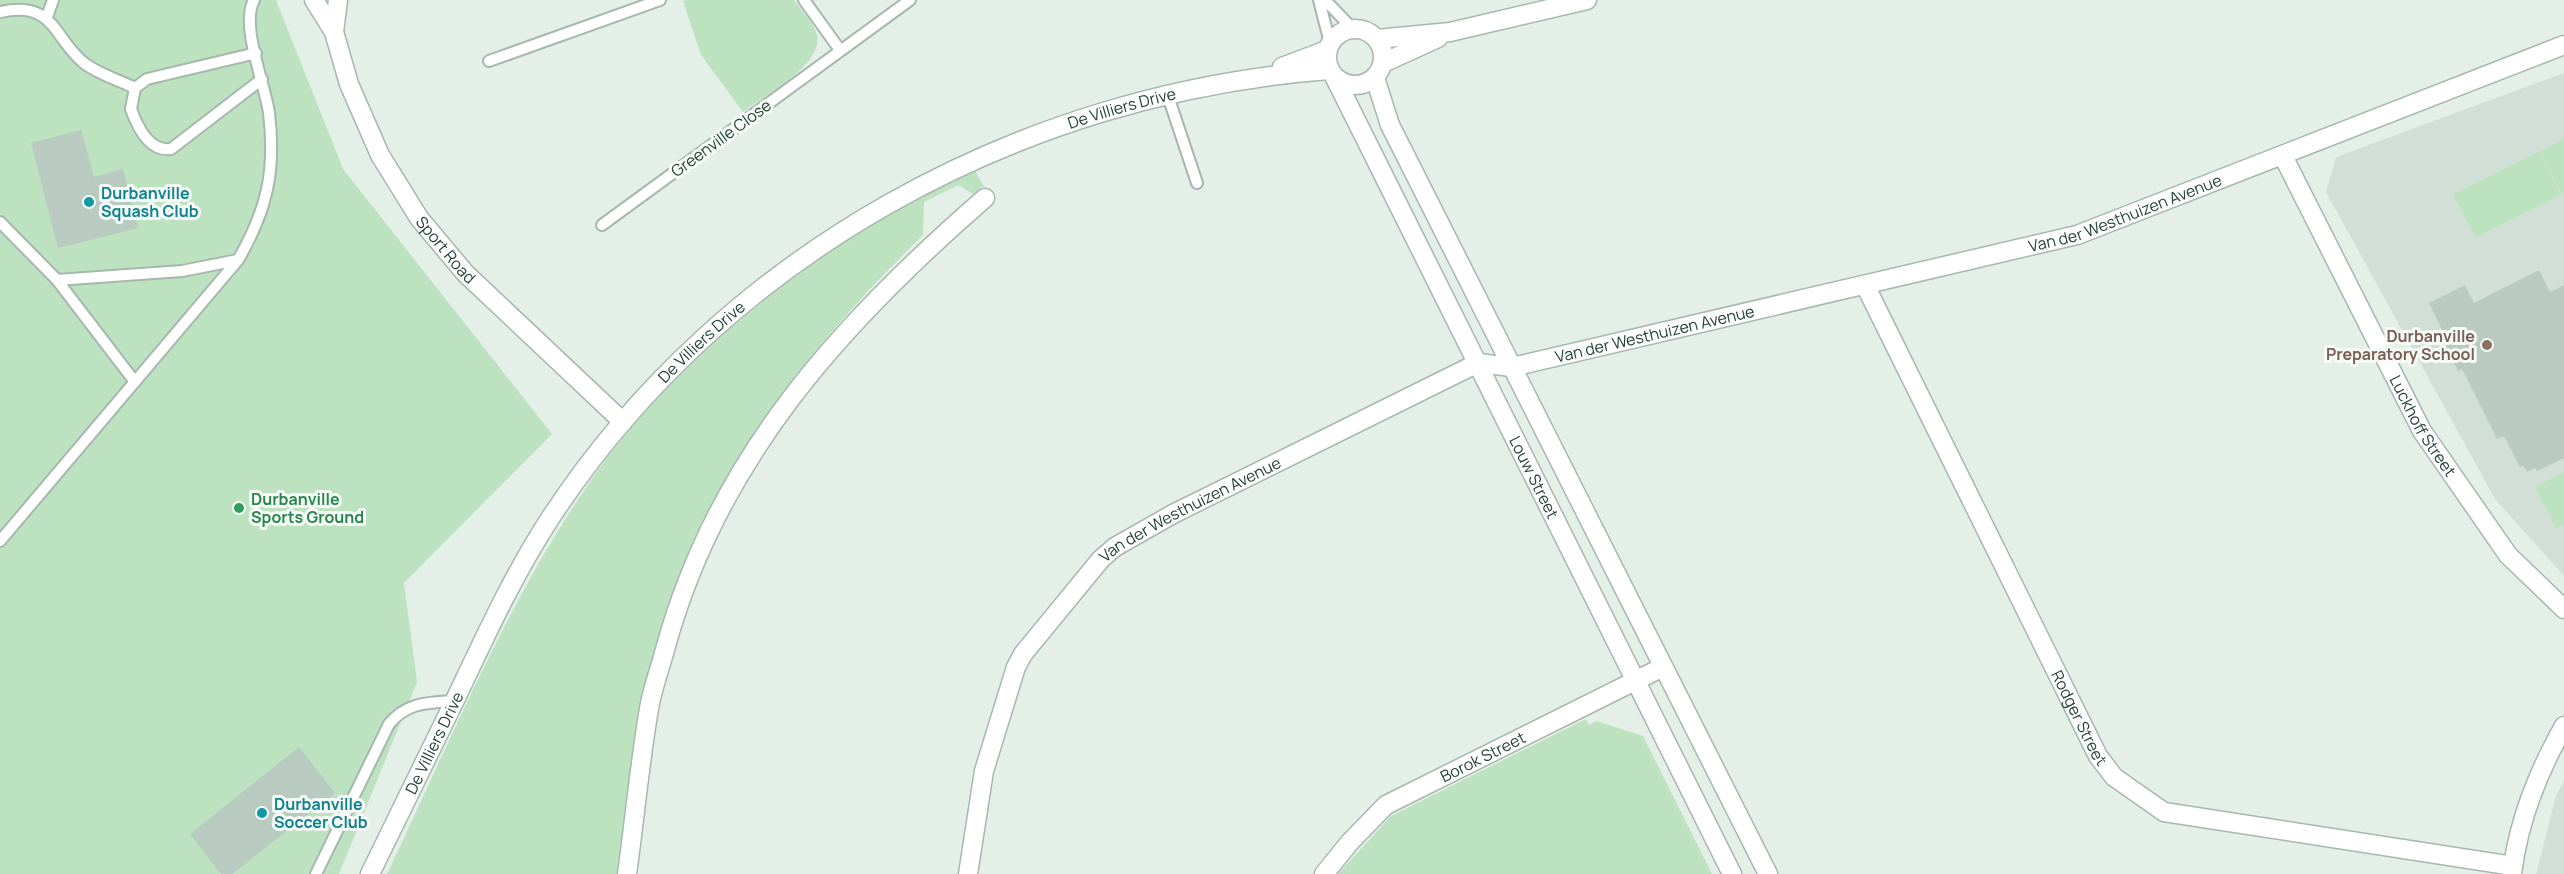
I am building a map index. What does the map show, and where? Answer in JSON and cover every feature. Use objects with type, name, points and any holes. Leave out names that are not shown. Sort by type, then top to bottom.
[{"type":"street","name":"Sport Road","points":[[314,0],[334,32],[363,120],[380,155],[419,218],[465,273],[623,422]]},
{"type":"street","name":"Sport Road","points":[[334,32],[338,0]]},
{"type":"street","points":[[1377,39],[1450,32],[1587,0]]},
{"type":"street","points":[[1379,70],[1384,55],[1377,39],[1362,29],[1353,29],[1336,36],[1328,47],[1332,74],[1356,86],[1366,84],[1379,70],[1450,32]]},
{"type":"street","name":"Van der Westhuizen Avenue","points":[[968,874],[984,771],[1016,667],[1023,654],[1101,559],[1115,547],[1173,514],[1478,363],[1512,367],[2078,235],[2564,45]]},
{"type":"street","name":"De Villiers Drive","points":[[370,874],[528,553],[578,478],[623,422],[698,343],[728,316],[792,265],[868,215],[947,172],[1003,147],[1107,111],[1263,75],[1328,47]]},
{"type":"street","name":"Louw Street","points":[[1379,70],[1390,125],[1768,874]]},
{"type":"street","name":"De Villiers Drive","points":[[1263,75],[1332,74]]},
{"type":"street","name":"Louw Street","points":[[1332,74],[1732,874]]},
{"type":"street","name":"Luckhoff Street","points":[[2283,156],[2422,431],[2508,555],[2564,609]]},
{"type":"street","points":[[627,874],[651,701],[679,601],[715,519],[760,440],[834,343],[900,273],[985,198]]},
{"type":"street","name":"Rodger Street","points":[[1864,285],[2098,756],[2114,777],[2164,812],[2512,870]]},
{"type":"street","name":"Borok Street","points":[[1324,874],[1350,842],[1386,805],[1663,667]]},
{"type":"street","points":[[2512,870],[2532,794],[2564,726]]},
{"type":"lane","points":[[47,17],[53,0]]},
{"type":"lane","points":[[0,542],[238,260],[257,225],[270,178],[271,133],[249,19],[254,0]]},
{"type":"lane","points":[[489,61],[660,0]]},
{"type":"lane","points":[[804,0],[840,50]]},
{"type":"lane","name":"Greenville Close","points":[[602,225],[910,0]]},
{"type":"lane","points":[[1318,0],[1328,47]]},
{"type":"lane","points":[[1325,0],[1353,29]]},
{"type":"lane","points":[[0,12],[23,8],[47,17],[56,25],[70,50],[86,64],[135,88]]},
{"type":"lane","points":[[256,53],[147,79],[135,88],[131,98],[132,114],[152,145],[166,150],[176,147],[262,79]]},
{"type":"lane","points":[[1168,96],[1197,183]]},
{"type":"lane","points":[[0,222],[57,280],[135,382]]},
{"type":"lane","points":[[57,280],[182,271],[238,260]]},
{"type":"lane","points":[[316,874],[388,724],[398,713],[412,705],[454,701]]},
{"type":"shaded area","name":"Durbanville Preparatory School","points":[[2564,73],[2564,576],[2495,499],[2326,192],[2336,157]]},
{"type":"shaded area","points":[[2564,780],[2564,874],[2536,874],[2556,796]]},
{"type":"green space","name":"Durbanville Sports Ground","points":[[0,0],[276,0],[343,169],[552,434],[404,583],[417,682],[339,874],[0,874]]},
{"type":"green space","points":[[794,0],[815,30],[817,46],[802,68],[790,79],[743,112],[701,55],[683,1]]},
{"type":"green space","points":[[2564,139],[2564,193],[2562,194],[2540,151]]},
{"type":"green space","points":[[2539,151],[2561,195],[2475,238],[2453,194]]},
{"type":"green space","points":[[975,171],[984,186],[973,194],[958,185],[924,202],[923,235],[834,329],[794,378],[758,428],[725,481],[696,536],[672,596],[652,659],[617,874],[387,874],[480,674],[531,577],[589,483],[647,409],[715,342],[788,282],[879,220]]},
{"type":"green space","points":[[2564,472],[2564,524],[2556,528],[2535,487]]},
{"type":"green space","points":[[1586,719],[1589,725],[1596,721],[1643,736],[1712,874],[1338,874],[1391,816]]},
{"type":"building","name":"Durbanville Squash Club","points":[[81,130],[94,177],[123,169],[138,228],[58,248],[31,143]]},
{"type":"building","points":[[2539,270],[2550,292],[2564,285],[2564,458],[2537,471],[2535,468],[2527,472],[2523,465],[2520,467],[2504,436],[2497,439],[2462,369],[2458,371],[2445,346],[2449,344],[2429,303],[2465,285],[2474,303]]},
{"type":"building","name":"Durbanville Soccer Club","points":[[299,747],[335,793],[232,874],[221,874],[190,834]]},
{"type":"place","name":"Durbanville Squash Club","points":[[89,202]]},
{"type":"place","name":"Durbanville Preparatory School","points":[[2487,345]]},
{"type":"place","name":"Durbanville Sports Ground","points":[[239,508]]},
{"type":"place","name":"Durbanville Soccer Club","points":[[262,813]]}]
